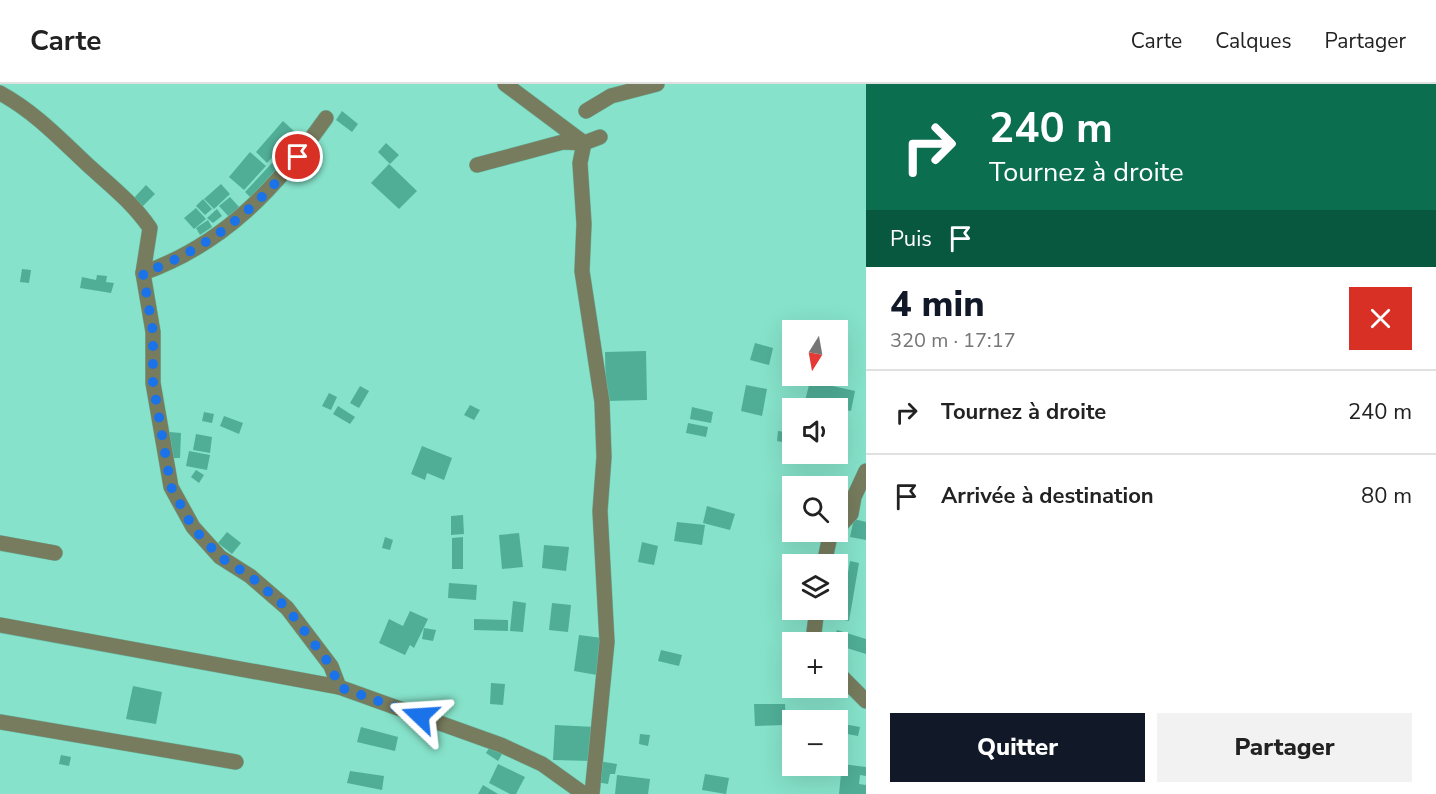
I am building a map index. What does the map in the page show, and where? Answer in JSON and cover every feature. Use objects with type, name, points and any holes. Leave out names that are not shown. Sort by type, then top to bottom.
[{"type":"street","points":[[505,84],[584,143]]},
{"type":"street","points":[[586,111],[611,96],[657,84]]},
{"type":"street","points":[[0,93],[24,106],[135,206],[150,228],[143,273],[153,332],[153,383],[171,487],[193,528],[220,557],[250,576],[287,608],[331,666],[339,687]]},
{"type":"street","points":[[143,273],[164,266],[215,238],[241,218],[286,171],[326,118]]},
{"type":"street","points":[[477,165],[563,142],[584,143],[600,137]]},
{"type":"street","points":[[584,143],[580,163],[584,224],[582,272],[602,402],[604,457],[600,511],[607,642],[592,794]]},
{"type":"street","points":[[848,517],[851,514],[854,496],[866,471]]},
{"type":"street","points":[[0,543],[55,553]]},
{"type":"street","points":[[0,625],[339,687],[501,745],[542,764],[584,794]]},
{"type":"street","points":[[848,683],[866,701]]},
{"type":"street","points":[[0,722],[236,762]]},
{"type":"building","points":[[342,111],[358,124],[352,132],[336,120]]},
{"type":"building","points":[[283,121],[295,132],[267,163],[256,152]]},
{"type":"building","points":[[386,143],[399,155],[390,164],[378,152]]},
{"type":"building","points":[[250,152],[266,166],[244,190],[229,177]]},
{"type":"building","points":[[272,163],[281,171],[253,200],[245,192]]},
{"type":"building","points":[[389,164],[417,191],[399,209],[371,183]]},
{"type":"building","points":[[221,184],[230,194],[214,209],[204,199]]},
{"type":"building","points":[[146,185],[155,194],[142,207],[133,199]]},
{"type":"building","points":[[230,197],[240,208],[230,218],[219,206]]},
{"type":"building","points":[[203,199],[212,209],[205,215],[196,206]]},
{"type":"building","points":[[196,208],[206,219],[194,229],[184,218]]},
{"type":"building","points":[[217,209],[222,216],[213,223],[207,218]]},
{"type":"building","points":[[208,220],[212,227],[200,235],[196,228]]},
{"type":"building","points":[[22,269],[31,270],[29,283],[20,282]]},
{"type":"building","points":[[97,275],[107,276],[106,282],[114,283],[111,293],[80,288],[82,277],[96,280]]},
{"type":"building","points":[[755,343],[773,348],[769,365],[750,360]]},
{"type":"building","points":[[646,351],[647,400],[606,401],[605,352]]},
{"type":"building","points":[[746,385],[767,389],[762,416],[741,411]]},
{"type":"building","points":[[360,386],[369,391],[359,408],[350,403]]},
{"type":"building","points":[[809,386],[832,386],[855,391],[851,411],[848,410],[848,398],[806,398]]},
{"type":"building","points":[[329,393],[337,397],[331,410],[322,406]]},
{"type":"building","points":[[470,405],[480,410],[474,420],[464,415]]},
{"type":"building","points":[[338,406],[355,417],[350,424],[333,414]]},
{"type":"building","points":[[692,407],[713,412],[711,423],[690,419]]},
{"type":"building","points":[[204,412],[214,414],[212,423],[202,421]]},
{"type":"building","points":[[224,416],[243,423],[239,434],[220,426]]},
{"type":"building","points":[[688,423],[708,427],[706,437],[686,433]]},
{"type":"building","points":[[778,431],[782,432],[782,442],[777,441]]},
{"type":"building","points":[[169,432],[181,433],[180,458],[168,458]]},
{"type":"building","points":[[196,434],[212,437],[210,453],[193,450]]},
{"type":"building","points":[[422,446],[452,458],[444,480],[427,473],[425,480],[411,474]]},
{"type":"building","points":[[189,451],[210,455],[207,470],[186,466]]},
{"type":"building","points":[[196,470],[204,475],[199,483],[191,477]]},
{"type":"building","points":[[707,506],[735,514],[730,530],[703,523]]},
{"type":"building","points":[[463,515],[464,534],[451,535],[451,516]]},
{"type":"building","points":[[854,519],[866,522],[866,540],[850,537]]},
{"type":"building","points":[[677,522],[705,525],[702,545],[674,541]]},
{"type":"building","points":[[227,532],[241,543],[232,554],[218,543]]},
{"type":"building","points":[[519,533],[523,567],[502,569],[499,535]]},
{"type":"building","points":[[385,537],[393,540],[390,550],[382,548]]},
{"type":"building","points":[[463,537],[463,569],[452,569],[452,538]]},
{"type":"building","points":[[642,542],[658,546],[654,565],[638,562]]},
{"type":"building","points":[[544,545],[569,547],[566,571],[542,568]]},
{"type":"building","points":[[850,561],[859,563],[849,621],[844,620],[848,620]]},
{"type":"building","points":[[449,583],[477,585],[476,600],[448,598]]},
{"type":"building","points":[[513,601],[526,603],[523,632],[510,631]]},
{"type":"building","points":[[552,603],[571,605],[568,632],[549,630]]},
{"type":"building","points":[[410,611],[428,619],[414,648],[410,645],[405,655],[379,643],[389,619],[403,626]]},
{"type":"building","points":[[474,619],[508,620],[508,631],[474,630]]},
{"type":"building","points":[[424,628],[436,630],[433,641],[422,639]]},
{"type":"building","points":[[848,633],[866,639],[866,654],[848,648]]},
{"type":"building","points":[[579,635],[602,638],[597,675],[574,671]]},
{"type":"building","points":[[661,650],[682,655],[679,666],[658,661]]},
{"type":"building","points":[[491,683],[505,684],[503,705],[490,704]]},
{"type":"building","points":[[133,686],[162,692],[156,724],[126,719]]},
{"type":"building","points":[[754,704],[785,704],[785,710],[782,710],[782,725],[755,726]]},
{"type":"building","points":[[555,725],[595,727],[592,761],[553,760]]},
{"type":"building","points":[[848,725],[860,727],[858,736],[848,734]]},
{"type":"building","points":[[361,727],[398,737],[395,751],[357,742]]},
{"type":"building","points":[[640,734],[650,735],[648,746],[639,744]]},
{"type":"building","points":[[493,742],[505,749],[498,761],[486,753]]},
{"type":"building","points":[[61,755],[71,757],[69,766],[59,764]]},
{"type":"building","points":[[598,761],[617,764],[615,774],[610,774],[608,784],[596,782]]},
{"type":"building","points":[[498,764],[525,777],[516,794],[510,794],[489,783]]},
{"type":"building","points":[[848,765],[866,767],[866,776],[860,775],[859,784],[866,785],[866,794],[839,794],[841,776],[848,776]]},
{"type":"building","points":[[350,771],[384,776],[382,790],[347,783]]},
{"type":"building","points":[[705,774],[729,778],[726,794],[702,790]]},
{"type":"building","points":[[617,775],[650,779],[648,794],[615,794]]},
{"type":"building","points":[[483,785],[498,794],[478,794]]},
{"type":"route","points":[[298,157],[241,218],[215,238],[164,266],[143,273],[153,332],[153,383],[171,487],[193,528],[220,557],[250,576],[287,608],[331,666],[339,687],[420,716]]}]
